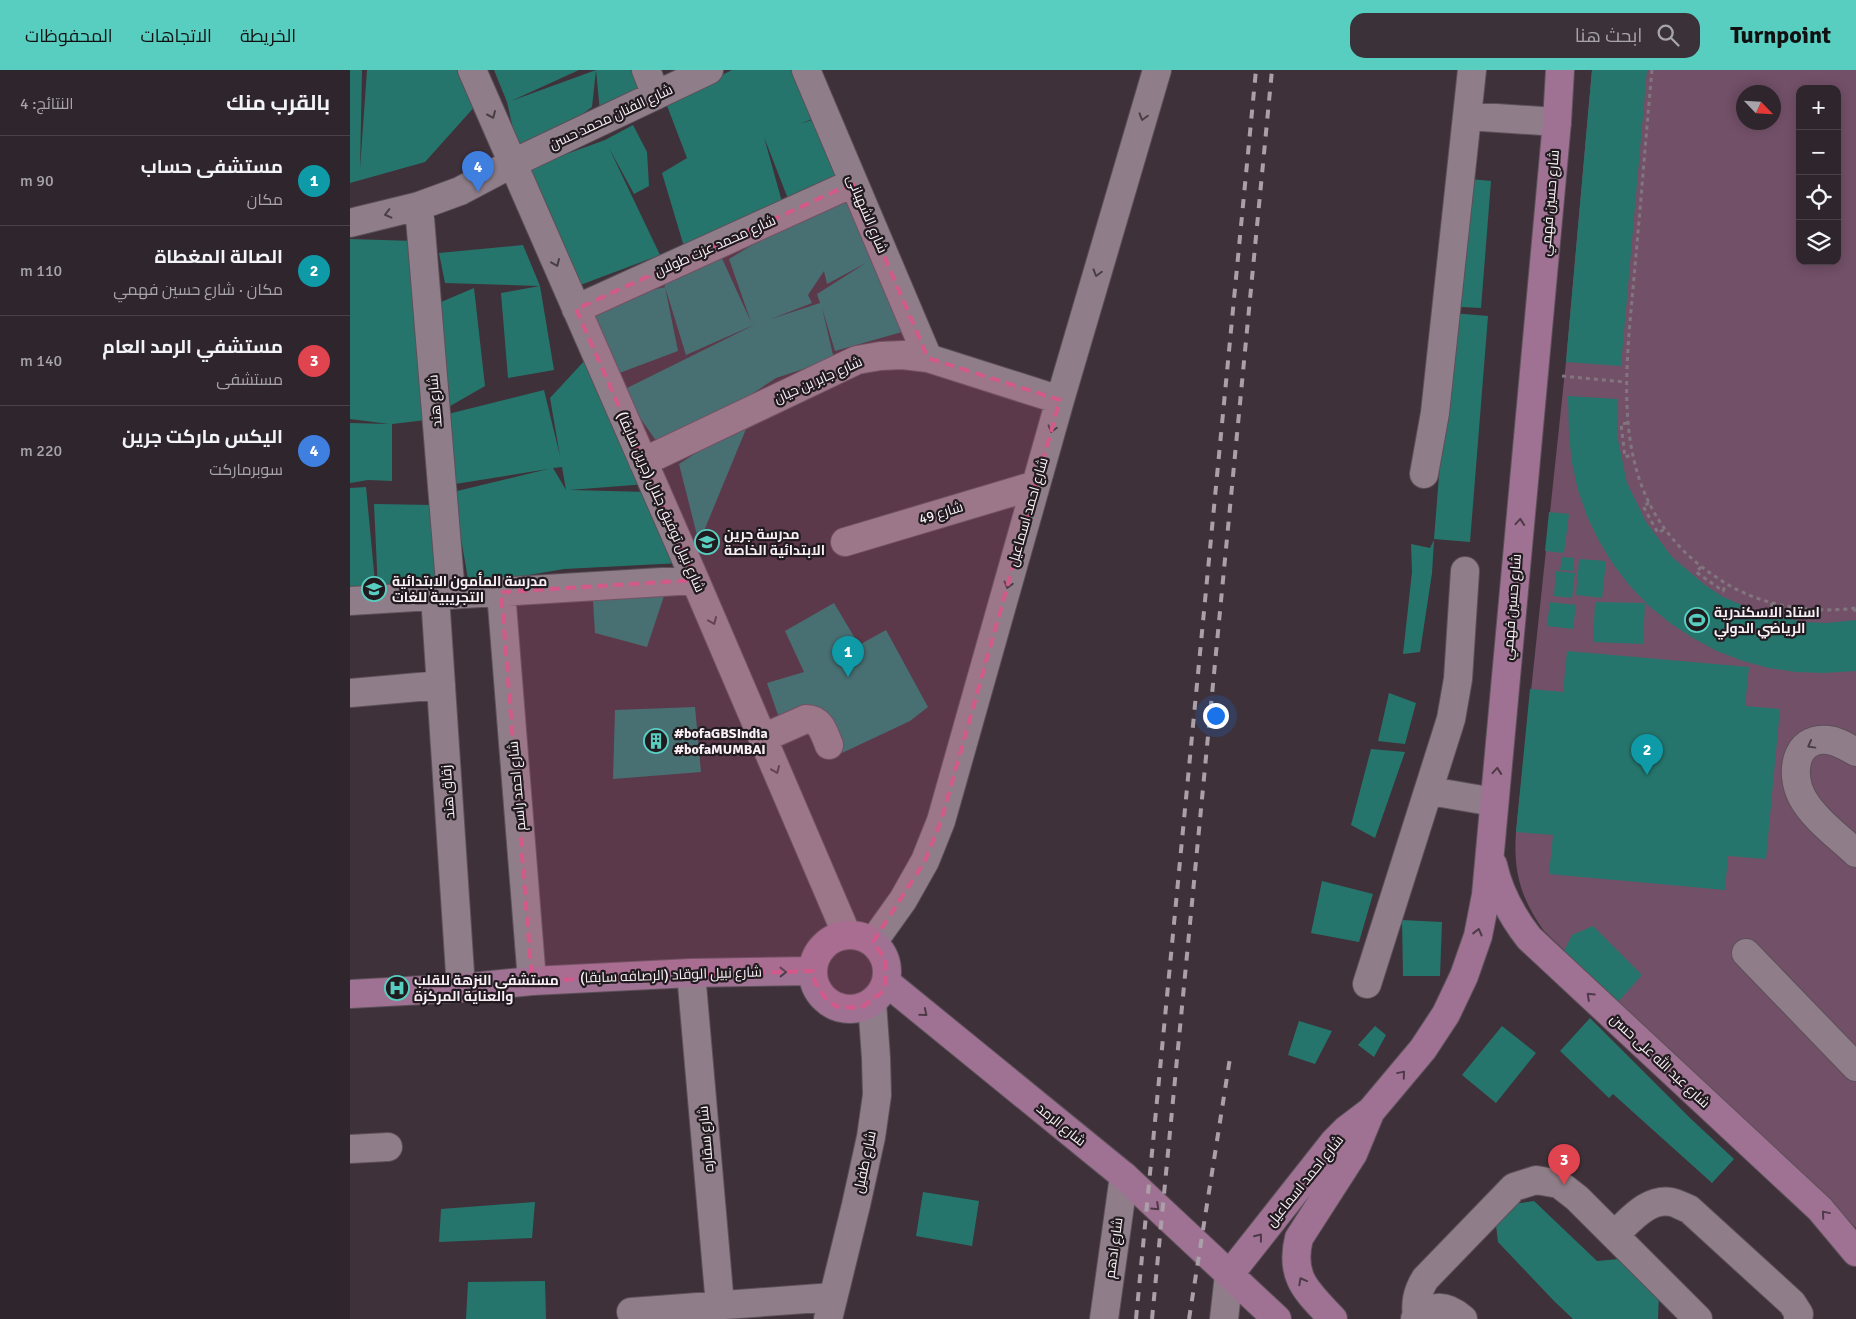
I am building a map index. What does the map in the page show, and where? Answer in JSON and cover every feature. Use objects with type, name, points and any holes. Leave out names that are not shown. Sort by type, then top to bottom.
[{"type":"main road","name":"شارع حسين فهمي","points":[[1371,1111],[1423,1049],[1446,1014],[1464,976],[1478,936],[1486,895],[1557,122],[1560,70]]},
{"type":"main road","name":"شارع عبد الله على حسن","points":[[1490,854],[1504,899],[1515,920],[1529,938],[1820,1209],[1856,1252]]},
{"type":"main road","points":[[847,935],[861,936],[873,942],[881,950],[886,960],[887,971],[879,992],[861,1008],[838,1007],[828,1002],[814,983],[813,971],[816,958],[823,946],[834,938],[847,935]]},
{"type":"main road","name":"شارع نبيل الوقاد (الرصافه سابقا)","points":[[350,994],[460,988],[532,981],[691,973],[813,971]]},
{"type":"main road","name":"شارع الرمد","points":[[879,992],[1124,1176],[1228,1275]]},
{"type":"main road","name":"شارع احمد اسماعيل","points":[[1228,1275],[1334,1142],[1371,1111]]},
{"type":"main road","name":"شارع احمد اسماعيل","points":[[1333,1319],[1302,1283],[1296,1269],[1295,1254],[1299,1238],[1306,1225],[1353,1154],[1371,1111]]},
{"type":"main road","points":[[1228,1275],[1277,1319]]},
{"type":"street","name":"شارع نبيل توفيق جلال (جرين سابقا)","points":[[472,70],[695,580],[847,935]]},
{"type":"street","points":[[646,70],[656,95]]},
{"type":"street","name":"شارع الفنان محمد حسن","points":[[350,223],[419,206],[460,191],[513,163],[709,70]]},
{"type":"street","name":"شارع الشهبانى","points":[[806,70],[928,358]]},
{"type":"street","name":"شارع احمد اسماعيل","points":[[873,942],[903,900],[926,861],[941,821],[1060,400],[1157,70]]},
{"type":"street","points":[[1424,474],[1435,413],[1472,70]]},
{"type":"street","points":[[1468,116],[1557,122]]},
{"type":"street","name":"شارع محمد عزت طولان","points":[[576,309],[854,183]]},
{"type":"street","name":"شارع هند","points":[[419,206],[443,595]]},
{"type":"street","name":"شارع جابر بن حيان","points":[[643,462],[857,360],[880,356],[902,355],[928,358],[1060,400]]},
{"type":"street","name":"شارع 49","points":[[845,542],[1036,485]]},
{"type":"street","points":[[1367,984],[1451,719],[1458,679],[1465,571]]},
{"type":"street","points":[[350,601],[695,580]]},
{"type":"street","name":"شارع احمد راسم","points":[[501,592],[532,981]]},
{"type":"street","name":"زقاق هند","points":[[443,595],[441,685],[460,988]]},
{"type":"street","points":[[350,693],[441,685]]},
{"type":"street","points":[[763,738],[810,719],[815,720],[821,726],[829,745]]},
{"type":"street","points":[[1852,843],[1806,803],[1799,790],[1795,768],[1797,759],[1802,751],[1817,741],[1835,742],[1856,752]]},
{"type":"street","points":[[1430,790],[1494,802]]},
{"type":"street","points":[[1746,953],[1852,1054]]},
{"type":"street","name":"شارع سقاره","points":[[691,973],[720,1305]]},
{"type":"street","name":"شارع طفيل","points":[[831,1308],[871,1137],[877,1095],[876,1058],[879,992]]},
{"type":"street","points":[[350,1149],[388,1147]]},
{"type":"street","name":"شارع ادهم","points":[[1104,1319],[1124,1176]]},
{"type":"street","points":[[1416,1319],[1418,1294],[1425,1280],[1514,1187],[1536,1180],[1559,1184],[1577,1198],[1698,1319]]},
{"type":"street","points":[[1614,1235],[1646,1207],[1657,1201],[1672,1202],[1689,1209],[1792,1303],[1799,1314],[1798,1319]]},
{"type":"street","points":[[1224,1319],[1228,1275]]},
{"type":"street","points":[[630,1312],[720,1305],[831,1308]]},
{"type":"street","points":[[1416,1319],[1426,1310],[1442,1308],[1455,1312],[1463,1319]]},
{"type":"path","points":[[1652,70],[1626,382],[1627,424],[1636,472],[1649,502],[1665,528],[1682,549],[1701,567],[1726,584],[1741,592],[1772,603],[1801,609],[1855,608],[1856,615]]},
{"type":"path","points":[[1534,374],[1626,382]]},
{"type":"path","points":[[1627,424],[1621,424],[1625,457],[1632,455]]},
{"type":"path","points":[[1618,440],[1623,439]]},
{"type":"path","points":[[1649,502],[1643,506],[1658,533],[1665,528]]},
{"type":"path","points":[[1646,522],[1650,520]]},
{"type":"path","points":[[1701,567],[1696,572],[1723,591],[1726,584]]},
{"type":"path","points":[[1705,585],[1708,580]]},
{"type":"path","points":[[1772,603],[1770,611],[1784,614],[1800,617],[1801,609]]},
{"type":"path","points":[[1784,614],[1784,619]]},
{"type":"highlighted area","points":[[853,183],[928,358],[1060,400],[941,821],[925,861],[873,942],[886,960],[886,982],[881,993],[861,1008],[838,1007],[828,1002],[815,983],[813,971],[532,981],[501,592],[695,580],[576,309]]},
{"type":"shaded area","name":"استاد الاسكندرية الرياضي الدولي","points":[[1592,70],[1856,70],[1856,1228],[1544,931],[1530,908],[1520,885],[1516,860],[1516,832],[1566,362]]},
{"type":"building","points":[[350,70],[362,70],[360,169],[367,70],[462,70],[477,104],[425,162],[350,183]]},
{"type":"building","points":[[494,70],[579,70],[511,101],[596,70],[592,107],[520,160],[507,102]]},
{"type":"building","points":[[596,70],[642,70],[653,88],[601,122]]},
{"type":"building","points":[[732,70],[802,70],[815,118],[799,124],[825,116],[853,183],[790,204],[764,137],[782,202],[685,250],[662,173],[687,158],[666,103]]},
{"type":"building","points":[[1592,70],[1647,70],[1621,366],[1566,362]]},
{"type":"building","points":[[633,125],[647,152],[649,186],[634,194],[609,148],[660,255],[575,287],[528,168],[605,140]]},
{"type":"building","points":[[1470,179],[1491,181],[1481,308],[1461,307]]},
{"type":"building","points":[[858,192],[902,332],[835,351],[822,308],[834,359],[776,378],[664,452],[621,391],[756,324],[686,355],[663,280],[720,254],[751,322],[729,259],[782,227]],"holes":[[[866,263],[817,294],[820,303],[771,319],[812,303],[808,295],[824,271],[827,284]]]},
{"type":"building","points":[[350,239],[415,241],[426,420],[392,424],[392,481],[368,480],[350,483],[350,423],[389,424],[350,419]]},
{"type":"building","points":[[523,245],[540,286],[445,283],[439,253]]},
{"type":"building","points":[[540,286],[554,370],[508,378],[501,293]]},
{"type":"building","points":[[665,287],[678,351],[606,378],[583,306]]},
{"type":"building","points":[[474,288],[485,386],[445,409],[427,308]]},
{"type":"building","points":[[1452,313],[1488,316],[1470,542],[1434,539]]},
{"type":"building","points":[[587,358],[647,484],[569,490],[650,492],[681,563],[564,569],[469,585],[453,492],[548,469],[449,485],[436,417],[544,390],[560,456],[550,398]],"holes":[[[562,467],[566,490],[553,468]]]},
{"type":"building","points":[[1568,396],[1617,399],[1618,440],[1627,483],[1646,522],[1672,557],[1705,585],[1723,597],[1763,614],[1805,622],[1827,623],[1856,620],[1856,671],[1796,672],[1769,668],[1743,661],[1717,651],[1693,638],[1649,606],[1613,564],[1587,516],[1578,490],[1572,463]]},
{"type":"building","points":[[751,417],[699,543],[679,464]]},
{"type":"building","points":[[366,487],[376,593],[350,594],[350,488]]},
{"type":"building","points":[[374,504],[433,505],[451,595],[378,591]]},
{"type":"building","points":[[1549,512],[1569,514],[1564,553],[1545,551]]},
{"type":"building","points":[[1434,540],[1432,573],[1420,652],[1403,654],[1412,572],[1411,544],[1430,548]]},
{"type":"building","points":[[1562,557],[1574,558],[1573,571],[1560,570]]},
{"type":"building","points":[[1579,559],[1606,561],[1602,598],[1576,595]]},
{"type":"building","points":[[1556,571],[1575,573],[1572,598],[1554,596]]},
{"type":"building","points":[[665,593],[647,647],[595,633],[593,601]]},
{"type":"building","points":[[1550,602],[1576,605],[1573,629],[1547,626]]},
{"type":"building","points":[[1595,602],[1645,603],[1643,644],[1593,642]]},
{"type":"building","points":[[834,603],[859,645],[886,630],[928,707],[910,721],[842,753],[829,732],[793,711],[778,715],[767,683],[804,672],[785,631]]},
{"type":"building","points":[[1567,651],[1749,667],[1745,706],[1780,709],[1766,859],[1728,856],[1725,890],[1549,874],[1553,835],[1516,832],[1530,689],[1563,692]]},
{"type":"building","points":[[1389,693],[1416,703],[1405,744],[1378,741]]},
{"type":"building","name":"#bofaGBSIndia #bofaMUMBAI","points":[[695,707],[701,772],[613,779],[615,710]]},
{"type":"building","points":[[1371,749],[1405,752],[1375,838],[1351,825]]},
{"type":"building","points":[[1322,881],[1373,894],[1359,942],[1311,933]]},
{"type":"building","points":[[1402,920],[1442,922],[1440,976],[1403,976]]},
{"type":"building","points":[[1593,926],[1642,975],[1618,1002],[1564,951],[1572,935]]},
{"type":"building","points":[[1590,1018],[1691,1119],[1734,1159],[1712,1183],[1613,1094],[1609,1098],[1560,1051]]},
{"type":"building","points":[[1299,1021],[1332,1031],[1315,1064],[1288,1055]]},
{"type":"building","points":[[1375,1026],[1386,1035],[1374,1057],[1358,1045]]},
{"type":"building","points":[[1502,1026],[1536,1053],[1496,1103],[1462,1075]]},
{"type":"building","points":[[923,1192],[979,1201],[972,1246],[916,1236]]},
{"type":"building","points":[[1534,1201],[1597,1261],[1619,1259],[1659,1294],[1658,1319],[1573,1319],[1554,1301],[1498,1242],[1495,1217],[1507,1205]]},
{"type":"building","points":[[535,1202],[532,1238],[439,1242],[441,1209]]},
{"type":"building","points":[[545,1281],[546,1319],[466,1319],[468,1282]]},
{"type":"railway","points":[[1136,1319],[1256,70]]},
{"type":"railway","points":[[1152,1319],[1272,70]]},
{"type":"railway","points":[[1189,1319],[1230,1058]]},
{"type":"place","name":"اليكس ماركت جرين","points":[[478,192]]},
{"type":"place","name":"مدرسة جرين الابتدائية الخاصة","points":[[707,542]]},
{"type":"place","name":"مدرسة المأمون الابتدائية التجريبية للغات","points":[[374,589]]},
{"type":"place","name":"استاد الاسكندرية الرياضي الدولي","points":[[1697,620]]},
{"type":"place","name":"مستشفى حساب","points":[[848,677]]},
{"type":"place","name":"#bofaGBSIndia #bofaMUMBAI","points":[[656,741]]},
{"type":"place","name":"الصالة المغطاة","points":[[1647,775]]},
{"type":"place","name":"مستشفى النزهة للقلب والعناية المركزة","points":[[397,988]]},
{"type":"place","name":"مستشفي الرمد العام","points":[[1564,1185]]}]
